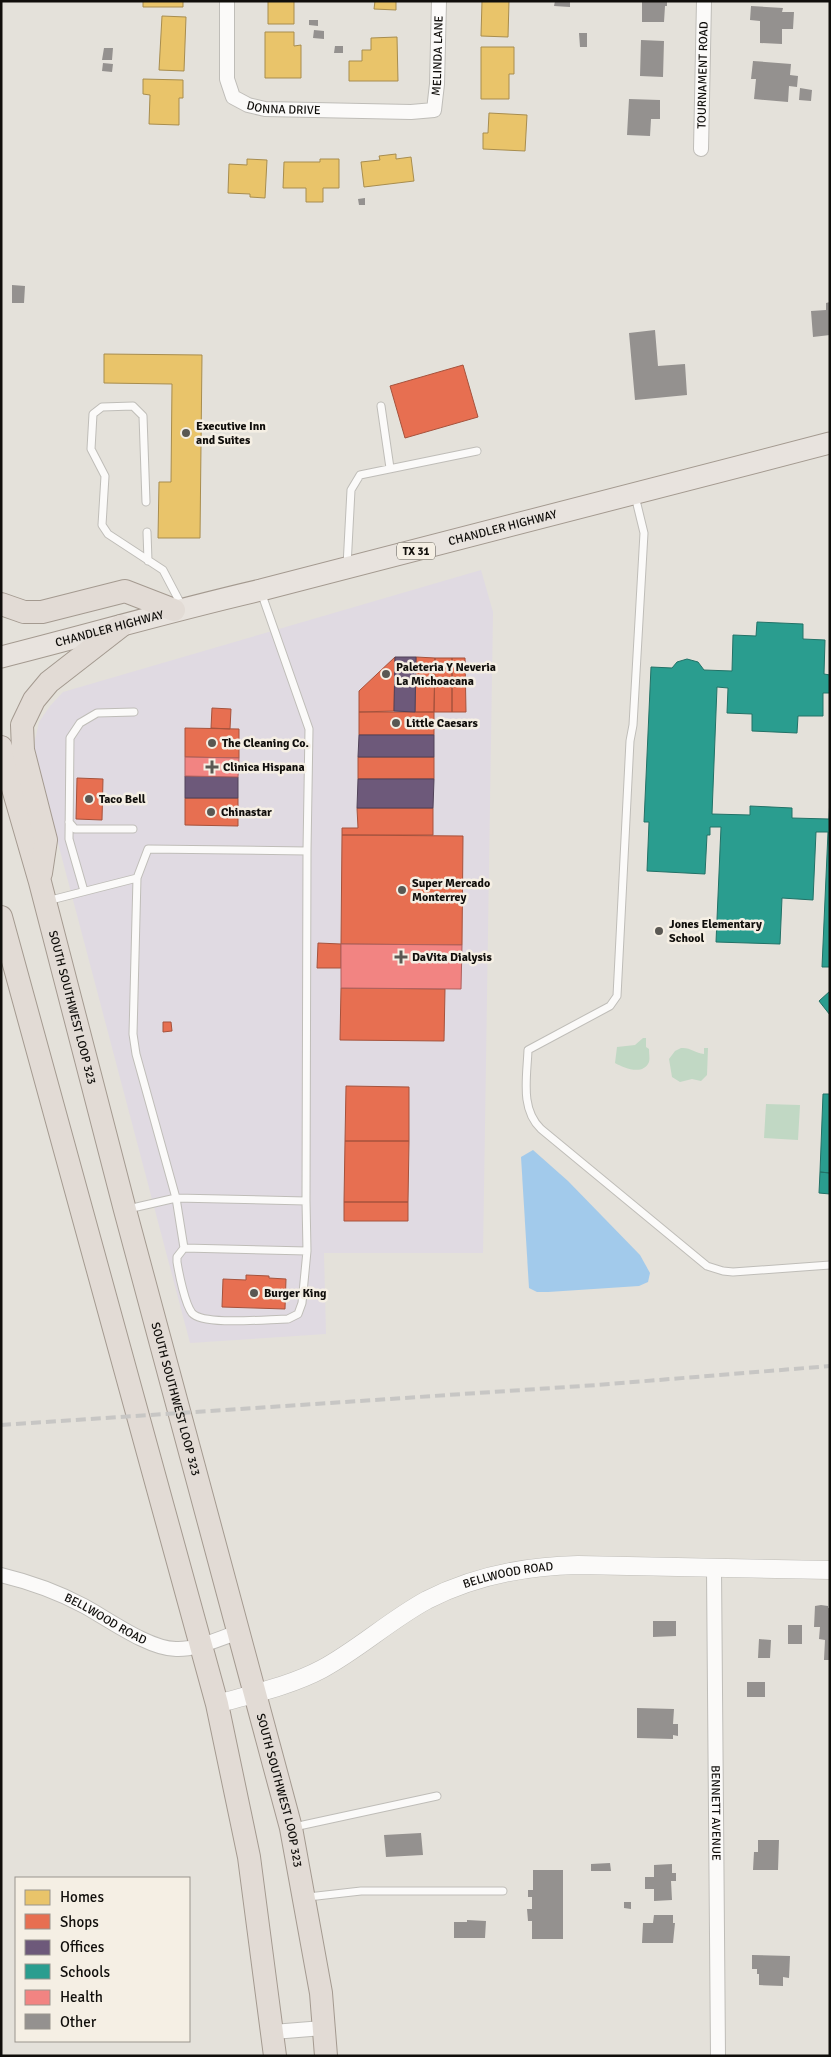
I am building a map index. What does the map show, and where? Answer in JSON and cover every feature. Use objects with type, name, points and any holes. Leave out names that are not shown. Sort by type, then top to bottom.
[{"type":"highway","points":[[1,604],[24,612],[42,612],[125,591],[179,609]]},
{"type":"highway","points":[[42,892],[46,840],[22,750],[22,725],[34,700],[50,682],[121,626]]},
{"type":"highway","name":"SOUTH SOUTHWEST LOOP 323","points":[[1,747],[42,892],[125,1210],[292,1828],[321,1993],[326,2056]]},
{"type":"highway","points":[[1,917],[217,1704],[249,1857],[275,2056]]},
{"type":"main road","name":"CHANDLER HIGHWAY","points":[[1,658],[179,609],[261,590],[830,443]]},
{"type":"street","name":"DONNA DRIVE","points":[[227,1],[227,79],[233,97],[248,105],[265,109],[411,112],[434,110]]},
{"type":"street","name":"MELINDA LANE","points":[[434,110],[438,84],[439,1]]},
{"type":"street","name":"TOURNAMENT ROAD","points":[[701,149],[704,1]]},
{"type":"street","name":"BELLWOOD ROAD","points":[[217,1704],[321,1670],[426,1601],[454,1588],[492,1576],[554,1566],[830,1570]]},
{"type":"street","name":"BENNETT AVENUE","points":[[714,1569],[718,2056]]},
{"type":"street","name":"BELLWOOD ROAD","points":[[1,1575],[58,1593],[157,1645],[179,1650],[239,1632]]},
{"type":"street","points":[[273,2032],[323,2028]]},
{"type":"lane","points":[[146,502],[143,416],[133,406],[102,407],[92,414],[92,448],[105,476],[102,525],[108,534],[162,570],[179,609]]},
{"type":"lane","points":[[381,406],[390,468]]},
{"type":"lane","points":[[347,568],[351,490],[360,475],[477,451]]},
{"type":"lane","points":[[634,494],[644,533],[633,725],[630,741],[617,996],[610,1006],[528,1050],[526,1095],[528,1111],[534,1123],[707,1266],[733,1272],[830,1265]]},
{"type":"lane","points":[[147,532],[148,561]]},
{"type":"lane","points":[[261,590],[309,729],[307,851],[307,1251],[302,1303],[298,1314],[288,1319],[214,1321],[196,1316],[189,1308],[177,1262],[184,1248],[176,1198],[134,1044],[137,878],[148,849],[307,851]]},
{"type":"lane","points":[[84,891],[69,840],[69,745],[73,732],[85,719],[97,713],[134,712]]},
{"type":"lane","points":[[69,822],[79,829],[132,829]]},
{"type":"lane","points":[[42,892],[84,891],[137,878]]},
{"type":"lane","points":[[125,1210],[176,1198],[306,1201]]},
{"type":"lane","points":[[184,1248],[307,1251]]},
{"type":"lane","points":[[292,1828],[437,1796]]},
{"type":"lane","points":[[305,1897],[360,1892],[504,1892]]},
{"type":"shaded area","points":[[481,570],[493,612],[483,1253],[324,1253],[326,1334],[190,1343],[35,756],[35,740],[39,722],[63,692]]},
{"type":"green space","points":[[643,1038],[646,1038],[646,1047],[649,1049],[649,1061],[646,1066],[642,1069],[633,1070],[615,1063],[617,1047],[635,1045]]},
{"type":"green space","points":[[687,1048],[704,1054],[704,1048],[708,1048],[707,1075],[701,1081],[692,1079],[680,1082],[672,1077],[669,1059],[675,1051]]},
{"type":"green space","points":[[766,1104],[800,1105],[798,1140],[764,1138]]},
{"type":"water","points":[[533,1150],[568,1181],[640,1255],[650,1273],[648,1282],[639,1286],[548,1292],[537,1292],[529,1288],[521,1157]]},
{"type":"building: Homes","points":[[143,1],[183,1],[183,7],[143,7]]},
{"type":"building: Homes","points":[[268,1],[294,1],[294,24],[268,24]]},
{"type":"building: Homes","points":[[375,1],[396,1],[396,10],[374,9]]},
{"type":"building: Homes","points":[[482,1],[509,1],[508,37],[481,36]]},
{"type":"building: Homes","points":[[162,16],[186,17],[184,71],[159,70]]},
{"type":"building: Homes","points":[[265,32],[294,32],[294,46],[301,45],[301,78],[265,78]]},
{"type":"building: Homes","points":[[397,37],[398,81],[349,81],[349,61],[362,61],[362,50],[371,50],[371,38]]},
{"type":"building: Homes","points":[[481,47],[514,47],[514,74],[509,74],[509,99],[481,99]]},
{"type":"building: Homes","points":[[143,79],[183,80],[183,98],[179,98],[179,125],[149,124],[150,95],[143,94]]},
{"type":"building: Homes","points":[[489,113],[527,115],[525,151],[483,149],[483,133],[488,133]]},
{"type":"building: Homes","points":[[396,154],[396,159],[411,157],[414,181],[364,187],[361,162],[380,160],[379,156]]},
{"type":"building: Homes","points":[[247,159],[267,160],[265,198],[250,197],[250,194],[228,193],[229,164],[247,165]]},
{"type":"building: Homes","points":[[320,159],[339,159],[339,188],[323,188],[323,202],[306,202],[306,188],[283,188],[284,162],[320,162]]},
{"type":"building: Homes","name":"Executive Inn and Suites","points":[[104,354],[202,355],[200,538],[158,538],[159,482],[171,482],[172,384],[104,383]]},
{"type":"building: Shops","points":[[463,365],[478,417],[405,438],[390,386]]},
{"type":"building: Shops","name":"Paleteria Y Neveria La Michoacana","points":[[395,657],[394,711],[359,712],[359,691]]},
{"type":"building: Shops","points":[[416,657],[435,658],[434,712],[415,712]]},
{"type":"building: Shops","points":[[435,658],[452,658],[452,712],[434,712]]},
{"type":"building: Shops","points":[[452,658],[465,658],[466,712],[452,712]]},
{"type":"building: Shops","points":[[212,708],[231,709],[230,729],[211,728]]},
{"type":"building: Shops","name":"Little Caesars","points":[[359,712],[434,712],[434,735],[359,735]]},
{"type":"building: Shops","name":"The Cleaning Co.","points":[[185,728],[239,729],[239,758],[185,757]]},
{"type":"building: Shops","points":[[358,757],[434,757],[434,779],[358,779]]},
{"type":"building: Shops","name":"Taco Bell","points":[[77,778],[103,779],[102,820],[76,819]]},
{"type":"building: Shops","name":"Chinastar","points":[[185,798],[238,798],[238,826],[185,825]]},
{"type":"building: Shops","points":[[357,808],[433,808],[433,835],[342,835],[342,828],[358,828]]},
{"type":"building: Shops","name":"Super Mercado Monterrey","points":[[342,835],[463,836],[462,945],[341,944]]},
{"type":"building: Shops","points":[[318,943],[341,944],[341,968],[317,968]]},
{"type":"building: Shops","points":[[341,988],[445,989],[444,1041],[340,1040]]},
{"type":"building: Shops","points":[[163,1022],[171,1022],[172,1031],[163,1032]]},
{"type":"building: Shops","points":[[346,1086],[409,1087],[409,1141],[345,1141]]},
{"type":"building: Shops","points":[[345,1141],[409,1141],[408,1202],[344,1202]]},
{"type":"building: Shops","points":[[344,1202],[408,1202],[408,1221],[344,1221]]},
{"type":"building: Shops","name":"Burger King","points":[[246,1275],[286,1279],[285,1309],[222,1307],[223,1279],[246,1280]]},
{"type":"building: Offices","points":[[395,657],[416,657],[415,712],[394,711]]},
{"type":"building: Offices","points":[[359,735],[434,735],[434,757],[358,757]]},
{"type":"building: Offices","points":[[185,776],[238,777],[238,798],[185,798]]},
{"type":"building: Offices","points":[[358,779],[434,779],[433,808],[357,808]]},
{"type":"building: Schools","points":[[757,622],[803,624],[803,639],[825,640],[824,674],[830,675],[830,693],[823,693],[823,716],[798,716],[797,733],[752,731],[752,714],[727,713],[728,688],[717,687],[712,814],[750,815],[750,806],[792,808],[792,818],[829,819],[830,796],[830,967],[822,967],[828,832],[816,832],[813,900],[782,898],[780,944],[716,942],[721,827],[710,827],[710,835],[707,835],[705,874],[647,871],[649,822],[644,822],[651,667],[672,668],[677,662],[687,659],[698,662],[704,670],[732,671],[733,635],[756,636]]},
{"type":"building: Schools","points":[[830,991],[830,1015],[819,1001]]},
{"type":"building: Schools","points":[[823,1094],[830,1094],[830,1173],[820,1172]]},
{"type":"building: Schools","points":[[820,1172],[830,1173],[830,1194],[819,1193]]},
{"type":"building: Health","name":"Clinica Hispana","points":[[185,757],[239,758],[238,777],[185,776]]},
{"type":"building: Health","name":"DaVita Dialysis","points":[[341,944],[462,945],[461,989],[341,988]]},
{"type":"building: Other","points":[[555,1],[570,1],[570,7],[554,6]]},
{"type":"building: Other","points":[[642,1],[667,1],[664,22],[642,22]]},
{"type":"building: Other","points":[[751,6],[783,8],[782,12],[794,12],[793,29],[782,29],[782,44],[760,43],[760,21],[750,20]]},
{"type":"building: Other","points":[[309,20],[318,20],[318,26],[309,25]]},
{"type":"building: Other","points":[[314,30],[324,31],[324,39],[313,38]]},
{"type":"building: Other","points":[[579,33],[587,33],[587,47],[580,47]]},
{"type":"building: Other","points":[[641,40],[664,41],[663,77],[640,76]]},
{"type":"building: Other","points":[[335,46],[343,46],[343,53],[334,53]]},
{"type":"building: Other","points":[[104,48],[113,48],[112,60],[102,60]]},
{"type":"building: Other","points":[[753,61],[791,64],[790,75],[798,76],[797,87],[789,86],[788,102],[754,99],[756,79],[751,79]]},
{"type":"building: Other","points":[[103,63],[113,64],[112,72],[102,71]]},
{"type":"building: Other","points":[[800,88],[812,90],[811,101],[799,100]]},
{"type":"building: Other","points":[[629,99],[660,100],[660,119],[651,119],[650,136],[627,135]]},
{"type":"building: Other","points":[[365,198],[365,205],[359,205],[358,199]]},
{"type":"building: Other","points":[[12,285],[25,286],[24,303],[12,303]]},
{"type":"building: Other","points":[[830,302],[830,335],[813,337],[811,311],[826,310],[826,303]]},
{"type":"building: Other","points":[[655,330],[658,366],[685,364],[687,395],[635,400],[629,333]]},
{"type":"building: Other","points":[[821,1605],[830,1608],[830,1660],[824,1660],[825,1640],[819,1639],[820,1627],[814,1627],[815,1606]]},
{"type":"building: Other","points":[[653,1621],[676,1621],[676,1636],[653,1637]]},
{"type":"building: Other","points":[[788,1625],[802,1625],[802,1644],[788,1644]]},
{"type":"building: Other","points":[[759,1639],[771,1640],[770,1658],[758,1658]]},
{"type":"building: Other","points":[[747,1682],[765,1682],[765,1697],[747,1697]]},
{"type":"building: Other","points":[[637,1708],[674,1709],[673,1724],[678,1724],[678,1736],[673,1735],[673,1739],[637,1738]]},
{"type":"building: Other","points":[[421,1833],[423,1855],[386,1857],[384,1835]]},
{"type":"building: Other","points":[[758,1840],[779,1840],[778,1870],[753,1870],[754,1852],[758,1852]]},
{"type":"building: Other","points":[[610,1863],[611,1871],[591,1871],[591,1864]]},
{"type":"building: Other","points":[[672,1864],[672,1873],[676,1873],[676,1881],[671,1881],[672,1900],[654,1901],[654,1889],[645,1889],[645,1877],[654,1877],[654,1865]]},
{"type":"building: Other","points":[[533,1870],[563,1870],[563,1939],[532,1939],[532,1921],[528,1921],[527,1909],[532,1909],[532,1897],[528,1897],[528,1890],[533,1890]]},
{"type":"building: Other","points":[[624,1902],[631,1902],[631,1909],[624,1908]]},
{"type":"building: Other","points":[[654,1915],[673,1915],[673,1923],[675,1923],[673,1943],[642,1943],[643,1923],[653,1923]]},
{"type":"building: Other","points":[[467,1920],[486,1921],[485,1938],[454,1938],[454,1922],[467,1922]]},
{"type":"building: Other","points":[[752,1955],[790,1956],[789,1978],[783,1977],[783,1986],[759,1985],[757,1969],[752,1969]]},
{"type":"railway","points":[[1,1425],[597,1385],[830,1366]]},
{"type":"place","name":"Executive Inn and Suites","points":[[186,433]]},
{"type":"place","name":"Paleteria Y Neveria La Michoacana","points":[[386,674]]},
{"type":"place","name":"Little Caesars","points":[[396,723]]},
{"type":"place","name":"The Cleaning Co.","points":[[212,743]]},
{"type":"place","name":"Clinica Hispana","points":[[212,767]]},
{"type":"place","name":"Taco Bell","points":[[89,799]]},
{"type":"place","name":"Chinastar","points":[[211,812]]},
{"type":"place","name":"Super Mercado Monterrey","points":[[402,890]]},
{"type":"place","name":"Jones Elementary School","points":[[659,931]]},
{"type":"place","name":"DaVita Dialysis","points":[[401,957]]},
{"type":"place","name":"Burger King","points":[[254,1293]]}]
